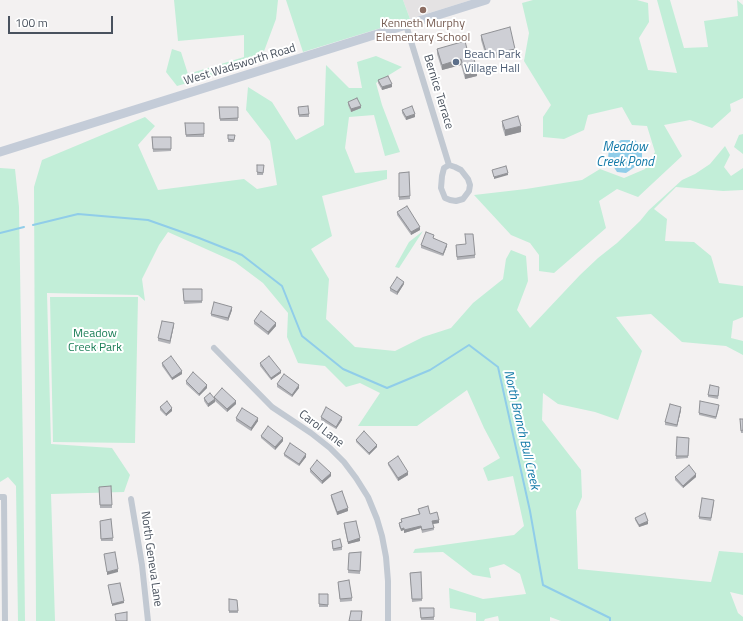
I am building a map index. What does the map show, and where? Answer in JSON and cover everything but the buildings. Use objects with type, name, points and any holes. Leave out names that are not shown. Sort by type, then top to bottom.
[{"type":"main road","name":"West Wadsworth Road","points":[[0,152],[486,0]]},
{"type":"street","name":"Bernice Terrace","points":[[406,25],[449,166]]},
{"type":"street","points":[[449,166],[455,166],[461,170],[468,179],[470,185],[469,191],[463,199],[456,201],[450,200],[443,194],[441,188],[442,176],[444,168],[449,166]]},
{"type":"street","name":"Carol Lane","points":[[214,348],[272,407],[311,433],[330,448],[344,462],[356,478],[368,498],[382,536],[388,581],[388,621]]},
{"type":"street","points":[[2,497],[6,621]]},
{"type":"street","name":"North Geneva Lane","points":[[131,499],[142,565],[148,621]]},
{"type":"shaded area","name":"Kenneth Murphy Elementary School","points":[[403,0],[471,0],[410,19]]},
{"type":"green space","points":[[174,0],[278,0],[276,19],[260,62],[177,86],[166,72],[172,49],[181,52],[188,74],[244,57],[244,35],[178,41]]},
{"type":"green space","points":[[286,0],[403,0],[410,19],[303,52]]},
{"type":"green space","points":[[533,0],[637,0],[648,3],[649,22],[639,38],[648,70],[677,73],[657,0],[670,0],[684,48],[708,47],[704,21],[738,16],[737,0],[743,5],[743,98],[730,104],[731,111],[712,128],[690,120],[664,125],[682,156],[638,197],[617,189],[599,201],[606,228],[554,273],[539,271],[539,255],[530,243],[511,235],[474,195],[526,189],[582,180],[600,169],[624,178],[645,169],[655,152],[647,126],[632,125],[622,107],[588,115],[584,130],[564,139],[543,137],[543,117],[551,105],[524,61],[529,33],[522,3]]},
{"type":"green space","points":[[376,56],[402,67],[376,83],[382,105],[400,152],[385,156],[374,115],[349,117],[345,148],[355,173],[387,170],[387,179],[322,196],[332,236],[311,249],[329,279],[326,319],[355,347],[395,351],[423,337],[451,328],[473,303],[503,279],[506,259],[511,250],[526,256],[528,281],[517,310],[530,328],[580,275],[617,243],[649,210],[682,180],[695,174],[710,164],[725,146],[730,155],[724,167],[731,176],[743,168],[743,190],[723,191],[676,187],[654,209],[667,219],[665,241],[694,242],[711,256],[719,283],[743,286],[743,317],[733,321],[731,338],[743,341],[743,355],[726,346],[682,342],[651,314],[616,317],[642,351],[618,420],[595,412],[558,404],[543,393],[542,420],[581,470],[582,497],[576,511],[578,569],[711,582],[719,551],[743,553],[743,595],[730,592],[738,613],[743,617],[743,621],[561,621],[550,617],[550,621],[499,621],[498,616],[485,619],[484,621],[476,621],[476,613],[450,608],[449,588],[483,599],[526,594],[520,574],[504,564],[489,568],[491,578],[473,575],[443,552],[413,553],[415,549],[514,535],[524,526],[513,476],[488,481],[483,468],[500,458],[484,428],[467,390],[417,426],[358,426],[380,393],[360,383],[346,387],[325,366],[298,363],[287,337],[288,313],[263,283],[235,262],[168,232],[159,245],[142,279],[145,301],[138,295],[47,293],[51,444],[112,448],[130,475],[124,492],[51,494],[55,621],[36,621],[34,187],[42,160],[145,117],[155,126],[138,145],[158,190],[244,179],[257,189],[277,185],[270,141],[246,110],[248,87],[272,102],[296,140],[324,125],[326,65],[349,88],[362,88],[357,62]]},
{"type":"green space","points":[[743,134],[743,154],[734,147],[739,135]]},
{"type":"green space","points":[[0,168],[15,169],[19,207],[25,621],[18,621],[16,486],[8,477],[0,482]]},
{"type":"green space","points":[[423,231],[399,268],[395,267],[409,242]]},
{"type":"green space","name":"Meadow Creek Park","points":[[50,297],[138,297],[135,443],[53,442]]},
{"type":"water","name":"Meadow Creek Pond","points":[[621,140],[635,140],[642,149],[642,159],[636,166],[626,173],[617,172],[608,158],[609,149]]},
{"type":"waterway","name":"North Branch Bull Creek","points":[[33,225],[78,214],[148,220],[242,255],[282,286],[302,336],[343,369],[387,388],[430,370],[469,345],[498,367],[530,511],[543,585],[610,618],[610,621]]},
{"type":"waterway","name":"North Branch Bull Creek","points":[[0,233],[24,227]]},
{"type":"place","name":"Kenneth Murphy Elementary School","points":[[423,10]]},
{"type":"place","name":"Beach Park Village Hall","points":[[456,62]]}]
